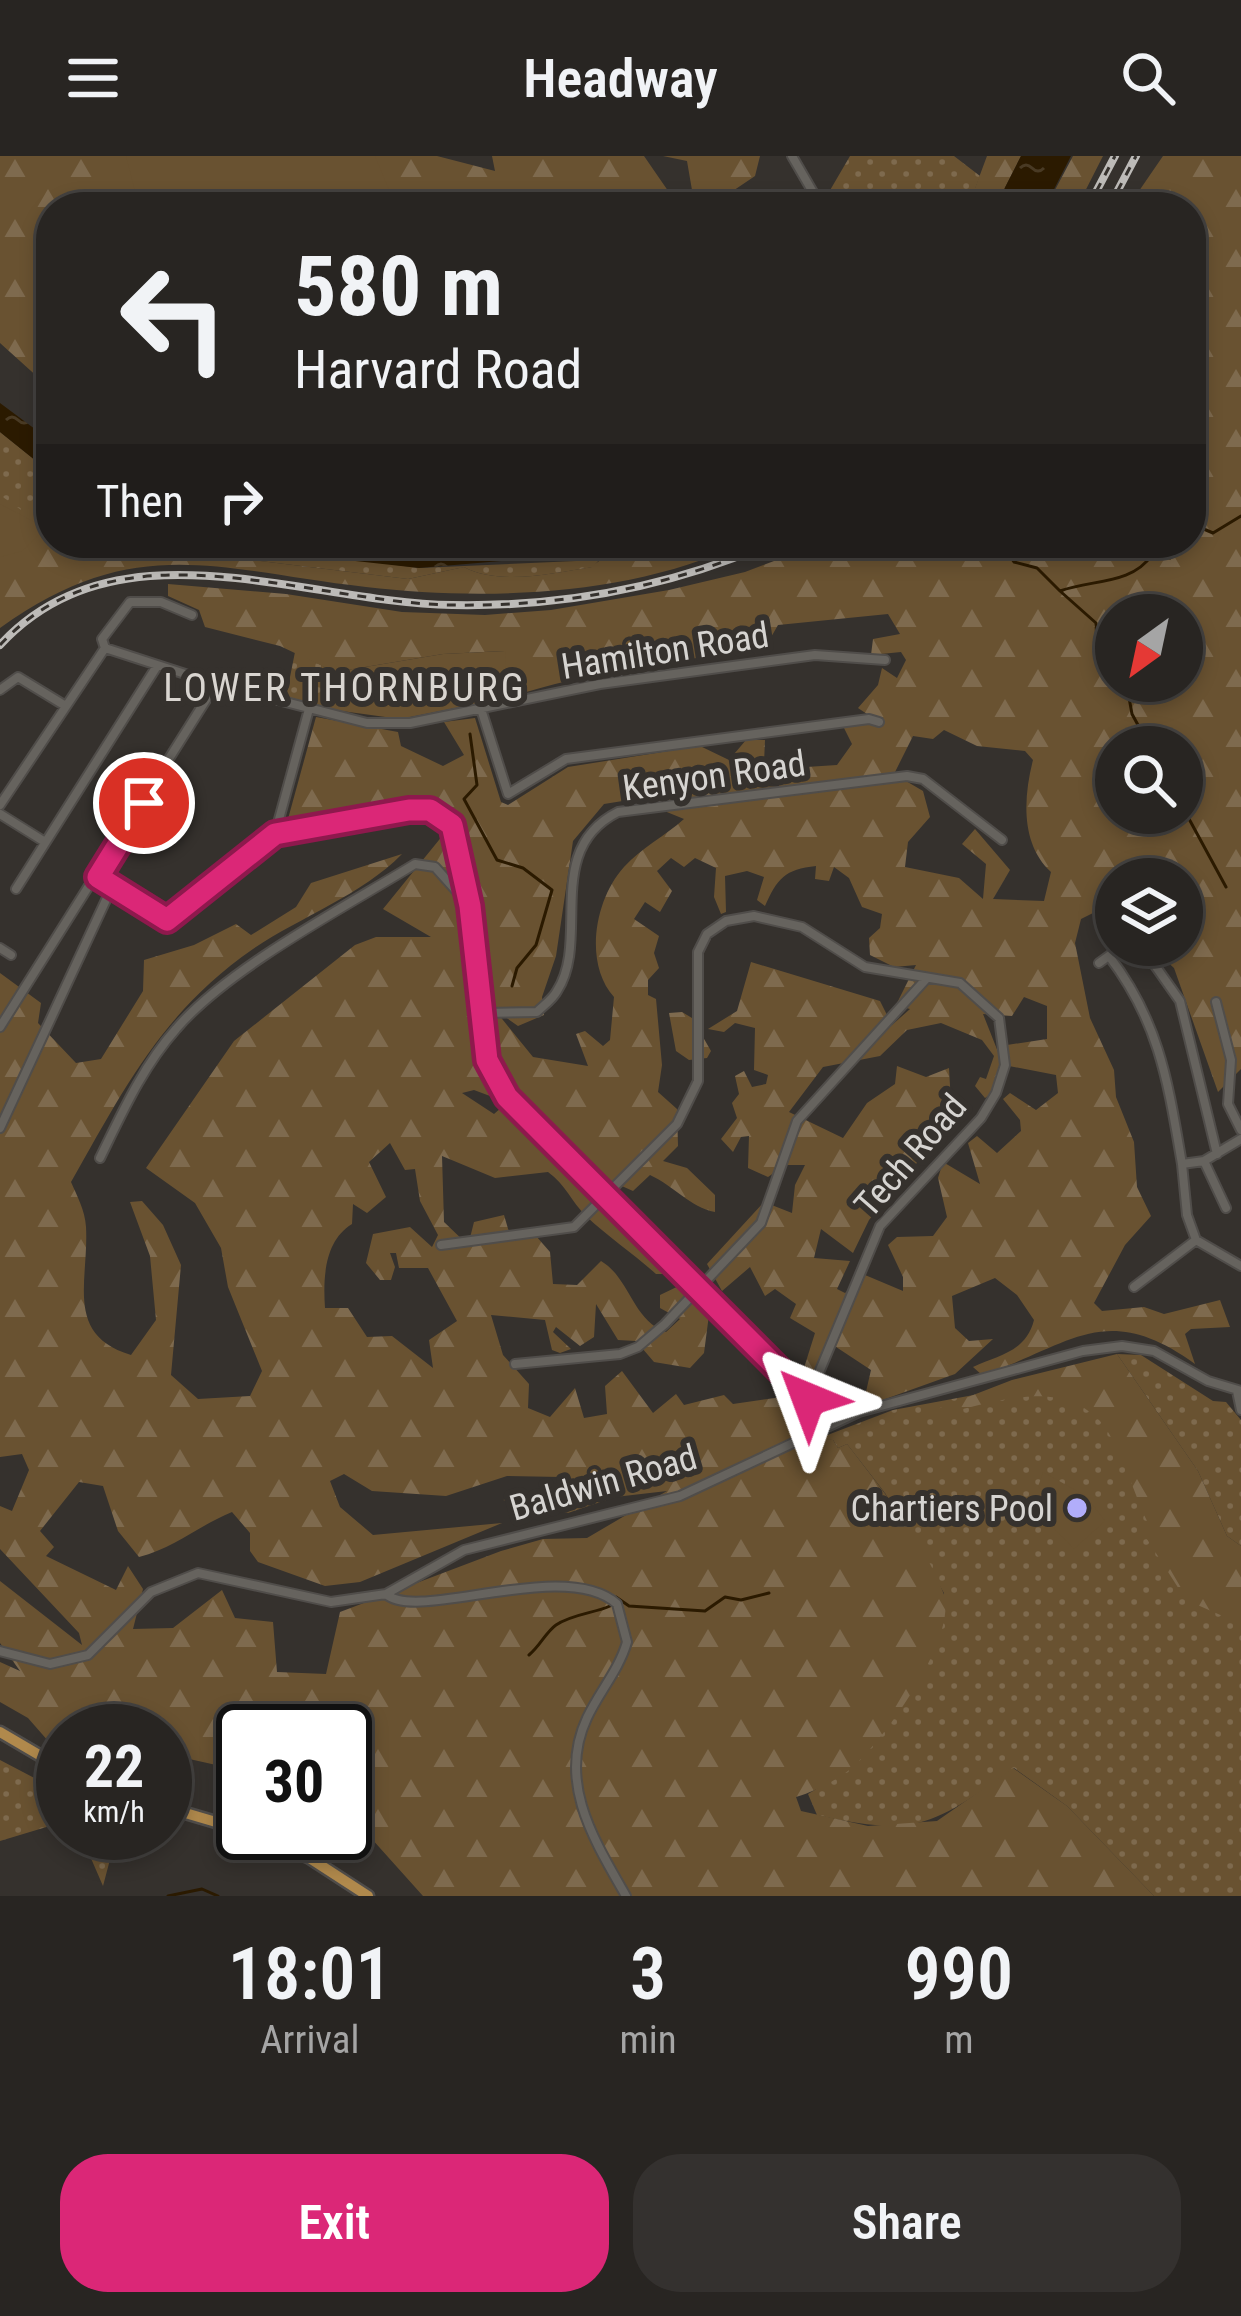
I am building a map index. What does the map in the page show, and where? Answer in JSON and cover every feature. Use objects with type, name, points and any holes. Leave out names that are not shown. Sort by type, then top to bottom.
[{"type":"main road","points":[[0,1732],[36,1753]]},
{"type":"main road","points":[[313,1860],[368,1896]]},
{"type":"street","points":[[792,156],[813,192]]},
{"type":"street","points":[[45,842],[0,810],[105,648],[102,639],[130,602],[161,602],[192,615]]},
{"type":"street","name":"Hamilton Road","points":[[105,648],[216,684],[367,723],[410,723],[600,684],[815,655],[885,660]]},
{"type":"street","points":[[16,889],[157,666]]},
{"type":"street","points":[[0,690],[18,677],[64,705]]},
{"type":"street","points":[[0,1027],[216,684]]},
{"type":"street","points":[[481,709],[502,785],[513,794],[566,759],[868,718],[879,722]]},
{"type":"street","points":[[275,834],[309,710]]},
{"type":"street","name":"Kenyon Road","points":[[485,1013],[537,1012],[558,991],[574,866],[592,829],[618,812],[907,776],[923,779],[1002,840]]},
{"type":"street","points":[[98,877],[167,920],[275,834],[430,810],[452,825],[470,906],[487,1060],[507,1097],[608,1193],[808,1399],[827,1425]]},
{"type":"street","points":[[100,1157],[130,1094],[177,1027],[263,958],[415,864],[436,867],[470,906]]},
{"type":"street","points":[[0,1128],[112,887]]},
{"type":"street","name":"Tech Road","points":[[441,1244],[574,1227],[693,1100],[698,1081],[695,976],[707,934],[726,921],[754,916],[802,927],[865,967],[959,983],[999,1018],[1005,1065],[981,1118],[880,1226],[808,1399]]},
{"type":"street","points":[[0,948],[11,955]]},
{"type":"street","points":[[1116,966],[1142,1000],[1162,1054],[1187,1215],[1196,1240],[1241,1266]]},
{"type":"street","points":[[1155,966],[1180,1001],[1217,1154]]},
{"type":"street","points":[[515,1364],[638,1347],[761,1223],[797,1121],[927,978]]},
{"type":"street","points":[[1216,1002],[1231,1060],[1229,1112],[1241,1130]]},
{"type":"street","points":[[1182,1164],[1204,1161],[1241,1139]]},
{"type":"street","points":[[1204,1161],[1226,1208]]},
{"type":"street","points":[[1134,1287],[1196,1240]]},
{"type":"street","name":"Baldwin Road","points":[[0,1651],[50,1664],[88,1655],[156,1588],[198,1573],[220,1573],[331,1602],[386,1594],[464,1550],[680,1496],[827,1425],[1104,1347],[1154,1351],[1239,1391]]},
{"type":"street","points":[[1239,1391],[1241,1410]]},
{"type":"street","points":[[386,1594],[396,1601],[424,1602],[484,1590],[582,1588],[617,1604],[627,1642],[584,1725],[572,1771],[601,1851],[626,1896]]},
{"type":"green space","points":[[0,156],[323,156],[209,192],[36,192],[36,375],[0,343]]},
{"type":"green space","points":[[126,156],[375,156],[390,192],[135,192]]},
{"type":"green space","points":[[365,156],[437,156],[495,171],[492,156],[644,156],[669,192],[387,192]]},
{"type":"green space","points":[[663,156],[760,156],[755,176],[731,192],[689,192],[687,161]]},
{"type":"green space","points":[[850,156],[954,156],[980,176],[974,192],[829,192]]},
{"type":"green space","points":[[987,156],[1021,156],[1003,192],[974,192]]},
{"type":"green space","points":[[1073,156],[1103,156],[1085,192],[1054,192]]},
{"type":"green space","points":[[1163,156],[1241,156],[1241,1069],[1218,1092],[1172,966],[1203,966],[1203,858],[1095,858],[1095,912],[1081,919],[1075,943],[1090,1018],[1114,1070],[1116,1097],[1134,1142],[1137,1187],[1151,1216],[1125,1245],[1094,1303],[1102,1311],[1144,1307],[1164,1314],[1220,1300],[1230,1327],[1191,1329],[1185,1334],[1195,1364],[1163,1344],[1111,1331],[1087,1334],[982,1375],[973,1367],[1018,1346],[1034,1320],[1017,1295],[995,1278],[952,1296],[955,1328],[969,1341],[993,1339],[955,1374],[877,1402],[865,1396],[871,1370],[827,1341],[812,1381],[845,1411],[792,1434],[833,1440],[838,1448],[847,1444],[924,1553],[943,1592],[945,1611],[931,1658],[900,1710],[847,1772],[796,1797],[801,1811],[868,1826],[937,1821],[1013,1768],[1067,1806],[1154,1896],[423,1896],[372,1839],[372,1704],[216,1704],[216,1765],[192,1760],[192,1704],[36,1704],[36,1727],[0,1702],[0,1662],[20,1671],[0,1643],[0,1581],[82,1645],[79,1633],[0,1549],[0,1506],[12,1511],[29,1470],[22,1454],[0,1457],[0,973],[41,1003],[38,1023],[76,1063],[101,1059],[143,991],[144,960],[194,945],[236,924],[251,935],[296,907],[311,883],[402,854],[350,894],[253,949],[194,999],[148,1054],[71,1182],[85,1221],[84,1304],[96,1334],[131,1355],[156,1320],[150,1256],[130,1202],[142,1201],[163,1225],[181,1265],[171,1375],[198,1399],[250,1396],[262,1371],[228,1287],[221,1248],[195,1203],[146,1168],[234,1041],[355,945],[376,937],[431,937],[383,909],[456,819],[431,802],[288,819],[316,717],[398,732],[401,746],[443,766],[464,755],[444,722],[475,718],[501,802],[508,805],[568,767],[700,746],[729,760],[746,740],[765,740],[763,786],[778,787],[791,768],[837,765],[852,744],[843,726],[873,718],[858,708],[878,685],[882,668],[897,678],[906,660],[901,652],[871,655],[873,639],[900,634],[888,614],[778,625],[762,653],[632,667],[506,698],[504,651],[443,654],[335,672],[280,646],[205,627],[199,610],[168,596],[168,584],[286,594],[402,612],[485,615],[551,610],[669,590],[782,558],[1206,558],[1206,192],[1138,192]],"holes":[[[944,730],[977,746],[1025,751],[1033,760],[1027,820],[1034,848],[1051,872],[1044,901],[993,899],[1010,870],[975,829],[962,844],[986,864],[983,899],[959,878],[905,867],[908,842],[930,817],[923,791],[894,774],[913,736],[933,739]],[[635,799],[684,819],[631,860],[614,881],[600,914],[596,950],[614,997],[610,1040],[603,1046],[585,1031],[576,1034],[588,1066],[533,1057],[494,1009],[518,1026],[544,1015],[542,997],[556,956],[573,841],[604,804]],[[671,858],[684,867],[695,858],[716,868],[714,897],[721,914],[726,912],[725,876],[747,871],[764,877],[757,900],[765,906],[778,882],[789,873],[816,866],[815,879],[829,881],[834,867],[849,878],[862,907],[882,914],[880,928],[869,938],[870,955],[894,967],[916,965],[896,1005],[910,1009],[892,1025],[880,1001],[751,962],[737,1011],[708,1029],[724,1032],[735,1023],[755,1028],[754,1070],[768,1075],[766,1084],[752,1087],[744,1071],[735,1076],[739,1094],[732,1103],[737,1118],[721,1139],[733,1152],[741,1137],[749,1136],[748,1168],[768,1177],[785,1165],[805,1165],[795,1185],[792,1213],[764,1202],[707,1264],[722,1291],[750,1267],[765,1296],[775,1289],[796,1304],[790,1318],[815,1333],[803,1371],[785,1360],[783,1367],[806,1395],[799,1399],[801,1414],[782,1397],[733,1404],[724,1395],[684,1405],[676,1394],[653,1413],[622,1371],[605,1386],[607,1414],[584,1418],[575,1388],[550,1417],[528,1408],[529,1384],[503,1355],[491,1315],[545,1320],[552,1350],[560,1353],[571,1349],[553,1332],[556,1327],[580,1346],[594,1337],[596,1304],[618,1340],[636,1341],[654,1362],[690,1368],[704,1353],[710,1307],[685,1283],[660,1295],[660,1308],[680,1319],[666,1332],[646,1318],[601,1261],[577,1285],[553,1284],[550,1252],[536,1236],[511,1239],[504,1215],[474,1222],[470,1238],[476,1244],[470,1247],[444,1222],[442,1156],[495,1178],[548,1172],[594,1224],[656,1274],[666,1274],[671,1264],[567,1160],[502,1107],[494,1114],[462,1093],[474,1090],[543,1116],[597,1175],[633,1191],[650,1175],[715,1212],[715,1195],[687,1168],[663,1161],[678,1146],[677,1109],[658,1092],[662,1065],[656,999],[648,995],[648,980],[659,968],[654,953],[659,936],[634,919],[645,902],[660,912],[672,891],[657,871]],[[1024,997],[1047,1006],[1047,1039],[1007,1045],[1009,1066],[1056,1075],[1058,1093],[1036,1110],[1010,1093],[1003,1099],[1020,1120],[1021,1131],[997,1153],[977,1136],[968,1143],[980,1184],[943,1162],[938,1178],[947,1217],[933,1236],[897,1237],[888,1245],[903,1277],[903,1291],[865,1275],[845,1293],[837,1289],[850,1261],[814,1258],[821,1229],[853,1253],[869,1220],[952,1121],[949,1068],[926,1077],[897,1066],[895,1084],[867,1103],[843,1138],[789,1112],[823,1067],[880,1056],[907,1030],[941,1023],[982,1040],[994,1056],[986,1079],[980,1077],[975,1086],[985,1098],[994,1092],[1002,1062],[983,1014],[1012,1016]],[[390,1143],[405,1170],[415,1169],[420,1201],[438,1235],[432,1247],[410,1227],[373,1234],[366,1263],[380,1280],[391,1280],[395,1267],[390,1253],[396,1253],[399,1268],[428,1268],[457,1321],[429,1340],[433,1368],[392,1336],[367,1337],[348,1308],[325,1308],[327,1262],[336,1240],[352,1224],[353,1204],[367,1213],[386,1197],[369,1162]],[[344,1474],[372,1491],[446,1496],[507,1476],[562,1477],[563,1490],[503,1500],[568,1513],[615,1497],[667,1491],[587,1538],[543,1539],[501,1551],[340,1612],[326,1674],[277,1672],[273,1622],[235,1618],[222,1590],[173,1628],[133,1629],[143,1589],[128,1566],[116,1590],[46,1556],[54,1547],[40,1531],[79,1482],[103,1486],[118,1531],[139,1557],[232,1512],[250,1533],[250,1551],[258,1562],[325,1586],[360,1582],[502,1523],[373,1535],[340,1507],[330,1481]]]},
{"type":"green space","points":[[0,432],[36,461],[36,523],[0,504]]},
{"type":"green space","points":[[0,495],[36,520],[36,558],[235,558],[408,579],[464,567],[510,577],[592,567],[605,558],[707,558],[607,584],[509,593],[366,587],[220,567],[136,568],[93,578],[48,598],[0,628]]},
{"type":"green space","points":[[0,504],[36,523],[36,538],[22,551],[0,557]]},
{"type":"green space","points":[[235,558],[344,558],[419,568],[599,560],[593,567],[544,575],[493,576],[464,567],[408,579]]},
{"type":"green space","points":[[505,651],[506,698],[400,719],[327,709],[335,672],[443,654]]},
{"type":"green space","points":[[295,652],[335,672],[327,709],[286,697]]},
{"type":"green space","points":[[682,1012],[692,1018],[711,1051],[707,1058],[689,1060],[676,1051],[669,1013]]},
{"type":"green space","points":[[1117,1354],[1141,1355],[1213,1401],[1226,1402],[1241,1420],[1241,1546],[1227,1536],[1198,1471]]},
{"type":"green space","points":[[1117,1354],[1198,1471],[1227,1536],[1241,1546],[1241,1624],[1186,1600],[1145,1536],[1147,1521],[1112,1440],[1099,1420],[1082,1407],[1043,1396],[940,1414],[937,1409],[1012,1380]]},
{"type":"green space","points":[[1043,1382],[1096,1398],[1241,1597],[1241,1896],[1154,1896],[1067,1806],[1014,1768],[943,1814],[902,1825],[817,1815],[808,1794],[863,1754],[898,1710],[912,1685],[944,1593],[885,1493],[847,1444],[838,1448],[833,1440],[817,1439],[893,1410]]},
{"type":"green space","points":[[1043,1472],[1086,1496],[1105,1521],[1074,1549],[1036,1510],[1050,1497],[1038,1487]]},
{"type":"green space","points":[[0,1760],[36,1779],[36,1830],[0,1841]]},
{"type":"green space","points":[[92,1860],[110,1860],[103,1886]]},
{"type":"water","points":[[1021,156],[1071,156],[1053,192],[1003,192]]},
{"type":"water","points":[[0,403],[36,430],[36,461],[0,432]]},
{"type":"water","points":[[328,558],[602,558],[523,559],[419,568]]},
{"type":"waterway","points":[[1206,530],[1213,533],[1241,516]]},
{"type":"waterway","points":[[1011,558],[1037,568],[1060,591],[1133,572],[1149,558]]},
{"type":"waterway","points":[[1060,591],[1095,622]]},
{"type":"waterway","points":[[1130,702],[1139,726]]},
{"type":"waterway","points":[[470,734],[477,785],[464,799],[497,860],[523,868],[552,890],[536,945],[517,968],[512,986]]},
{"type":"waterway","points":[[1197,834],[1226,887]]},
{"type":"waterway","points":[[616,1597],[629,1606],[705,1611],[725,1597],[741,1600],[769,1593]]},
{"type":"waterway","points":[[529,1655],[556,1625],[610,1606]]},
{"type":"waterway","points":[[168,1896],[202,1889],[218,1896]]},
{"type":"railway","points":[[1096,192],[1115,156]]},
{"type":"railway","points":[[1117,192],[1136,156]]},
{"type":"railway","points":[[0,645],[47,606],[100,584],[156,576],[215,576],[395,601],[493,605],[615,591],[733,558]]},
{"type":"place","name":"Chartiers Pool","points":[[1077,1508]]},
{"type":"district","name":"LOWER THORNBURG","points":[[345,687]]},
{"type":"route","points":[[144,803],[98,877],[167,920],[275,834],[409,810],[430,810],[452,825],[470,906],[487,1060],[507,1097],[608,1193],[808,1399]]}]
